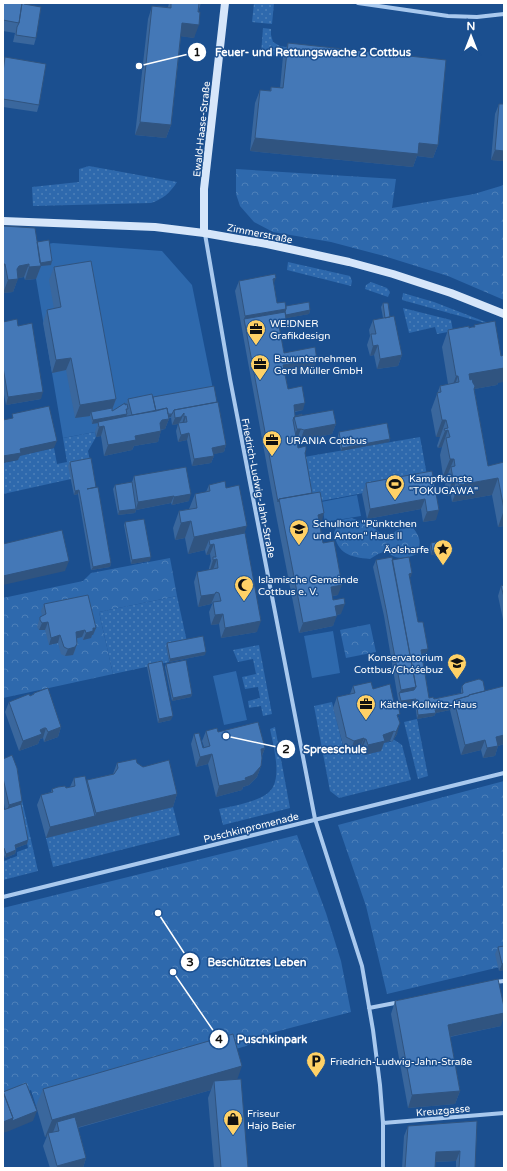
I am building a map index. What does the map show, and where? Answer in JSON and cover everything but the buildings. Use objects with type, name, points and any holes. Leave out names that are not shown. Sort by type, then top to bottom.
[{"type":"street","name":"Ewald-Haase-Straße","points":[[204,233],[204,189],[226,3]]},
{"type":"street","points":[[358,3],[448,16],[477,17],[504,14]]},
{"type":"street","name":"Zimmerstraße","points":[[3,221],[155,227],[204,233],[363,265],[451,293],[504,314]]},
{"type":"street","name":"Friedrich-Ludwig-Jahn-Straße","points":[[204,233],[230,379],[315,820],[362,966],[380,1085],[383,1123],[383,1168]]},
{"type":"street","name":"Puschkinpromenade","points":[[3,897],[504,773]]},
{"type":"street","points":[[489,984],[504,980]]},
{"type":"street","points":[[369,1008],[407,1001]]},
{"type":"street","name":"Kreuzgasse","points":[[383,1123],[504,1113]]},
{"type":"green space","points":[[254,3],[274,3],[272,24],[252,22]]},
{"type":"green space","points":[[263,28],[271,29],[273,42],[280,46],[291,48],[291,57],[261,54]]},
{"type":"green space","points":[[89,166],[177,182],[166,195],[151,203],[33,206],[32,187],[79,182],[79,169]]},
{"type":"green space","points":[[236,169],[396,179],[392,208],[474,194],[504,185],[504,300],[448,276],[384,256],[331,242],[273,232],[254,222],[240,206],[236,194]]},
{"type":"green space","points":[[53,243],[162,251],[192,285],[217,409],[63,438],[34,267],[48,244]]},
{"type":"green space","points":[[288,262],[350,276],[352,281],[351,286],[287,270]]},
{"type":"green space","points":[[371,282],[387,288],[390,292],[388,297],[365,289],[366,285]]},
{"type":"green space","points":[[403,293],[434,302],[496,326],[402,300]]},
{"type":"green space","points":[[403,308],[451,320],[453,331],[437,334],[435,327],[409,333]]},
{"type":"green space","points":[[95,432],[96,437],[88,451],[90,461],[71,479],[3,494],[3,463],[18,460],[17,456],[54,448],[57,464],[67,462],[63,438]]},
{"type":"green space","points":[[420,437],[428,481],[310,503],[304,457]]},
{"type":"green space","points":[[357,495],[361,516],[325,522],[321,502]]},
{"type":"green space","points":[[351,518],[374,528],[384,538],[400,529],[413,528],[420,541],[417,554],[401,558],[393,556],[386,551],[370,559],[356,557],[346,553],[341,550],[338,545],[334,532],[341,520]]},
{"type":"green space","points":[[170,558],[177,596],[99,612],[113,674],[3,698],[3,598],[83,581],[91,573]]},
{"type":"green space","points":[[177,596],[187,642],[166,646],[169,662],[113,674],[99,612]]},
{"type":"green space","points":[[370,624],[376,652],[346,658],[340,630]]},
{"type":"green space","points":[[333,631],[340,673],[312,678],[304,636]]},
{"type":"green space","points":[[259,645],[272,714],[263,716],[261,706],[249,708],[248,701],[260,698],[258,687],[245,689],[242,677],[256,674],[253,659],[238,662],[233,650]]},
{"type":"green space","points":[[236,671],[247,720],[224,725],[213,676]]},
{"type":"green space","points":[[332,702],[342,747],[350,752],[360,748],[362,749],[364,755],[381,751],[381,743],[392,742],[393,739],[402,745],[411,780],[339,798],[330,791],[314,706]]},
{"type":"green space","points":[[417,719],[428,776],[418,779],[404,722]]},
{"type":"green space","points":[[275,727],[290,808],[223,825],[219,809],[257,799],[264,796],[273,787],[276,766],[270,729]]},
{"type":"green space","points":[[17,778],[38,871],[3,880],[3,858],[4,861],[17,856],[17,852],[28,848],[14,780]]},
{"type":"green space","points":[[504,781],[504,966],[387,994],[366,906],[338,825]]},
{"type":"green space","points":[[173,807],[180,835],[53,867],[46,838],[106,822]]},
{"type":"green space","points":[[297,835],[326,913],[341,961],[351,1012],[271,1033],[246,1046],[36,1106],[31,1090],[3,1101],[3,908]]},
{"type":"place","name":"Feuer- und Rettungswache 2 Cottbus","points":[[139,66]]},
{"type":"place","name":"WE!DNER Grafikdesign","points":[[256,346]]},
{"type":"place","name":"Bauunternehmen Gerd Müller GmbH","points":[[260,381]]},
{"type":"place","name":"URANIA Cottbus","points":[[272,457]]},
{"type":"place","name":"Kampfkünste \"TOKUGAWA\"","points":[[395,501]]},
{"type":"place","name":"Schulhort \"Pünktchen und Anton\" Haus II","points":[[299,546]]},
{"type":"place","name":"Äolsharfe","points":[[443,566]]},
{"type":"place","name":"Islamische Gemeinde Cottbus e. V.","points":[[244,602]]},
{"type":"place","name":"Konservatorium Cottbus/Chóśebuz","points":[[457,680]]},
{"type":"place","name":"Käthe-Kollwitz-Haus","points":[[366,721]]},
{"type":"place","name":"Spreeschule","points":[[226,736]]},
{"type":"place","name":"Beschütztes Leben","points":[[158,913]]},
{"type":"place","name":"Puschkinpark","points":[[173,972]]},
{"type":"place","name":"Friedrich-Ludwig-Jahn-Straße","points":[[316,1078]]},
{"type":"place","name":"Friseur Hajo Beier","points":[[233,1136]]}]
